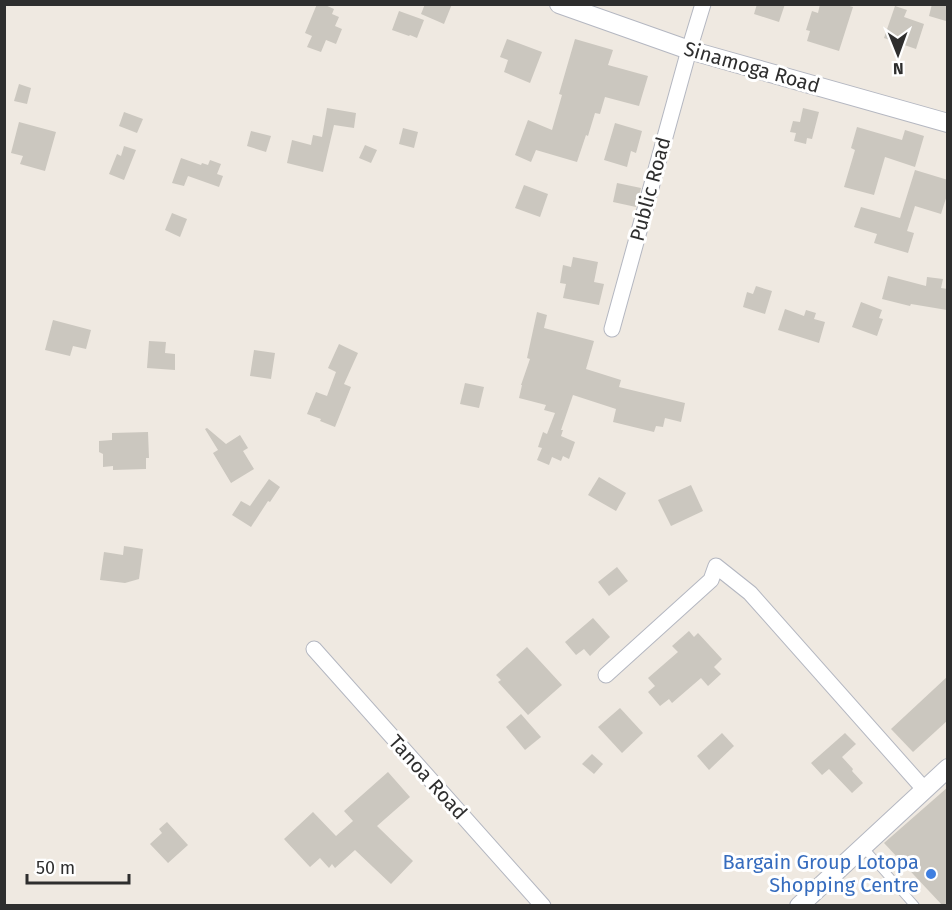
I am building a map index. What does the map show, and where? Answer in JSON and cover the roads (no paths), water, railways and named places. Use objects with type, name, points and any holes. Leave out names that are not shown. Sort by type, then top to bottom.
[{"type":"street","name":"Sinamoga Road","points":[[560,4],[689,50],[948,123]]},
{"type":"street","name":"Public Road","points":[[612,329],[703,4]]},
{"type":"street","points":[[606,675],[711,580],[716,566],[750,592],[924,789]]},
{"type":"street","name":"Tanoa Road","points":[[314,649],[543,906]]},
{"type":"street","points":[[799,906],[948,768]]},
{"type":"lane","points":[[862,846],[915,906]]},
{"type":"place","name":"Bargain Group Lotopa Shopping Centre","points":[[931,874]]}]
